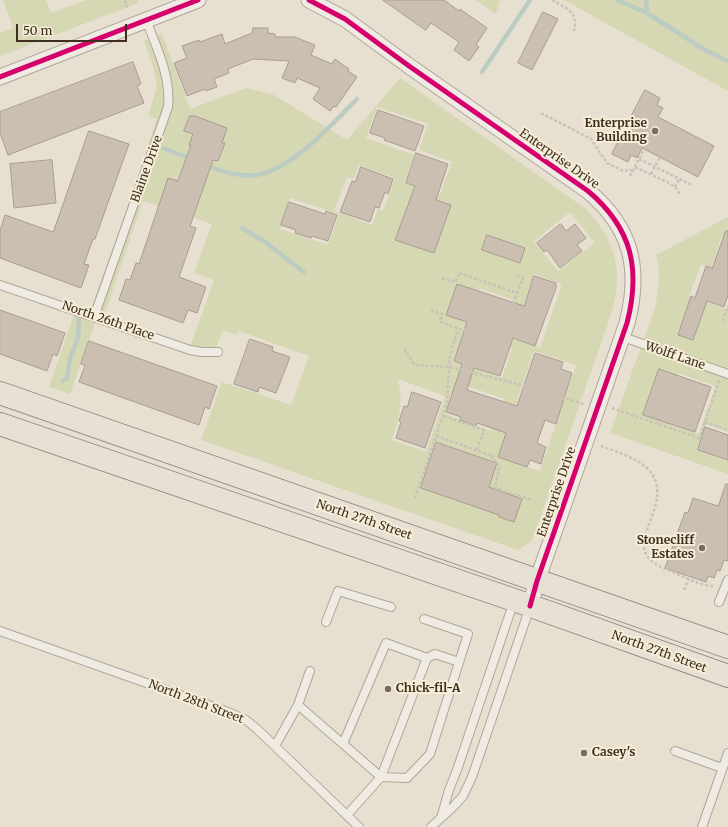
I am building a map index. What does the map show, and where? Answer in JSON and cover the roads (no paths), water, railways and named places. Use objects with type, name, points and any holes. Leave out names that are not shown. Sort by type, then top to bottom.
[{"type":"main road","name":"North 27th Street","points":[[0,393],[728,647]]},
{"type":"main road","name":"North 27th Street","points":[[0,424],[522,603],[728,676]]},
{"type":"street","points":[[0,77],[198,0]]},
{"type":"street","name":"Enterprise Drive","points":[[309,0],[345,19],[415,71],[584,188],[601,203],[613,217],[627,244],[632,262],[634,281],[633,298],[623,337],[537,581]]},
{"type":"street","points":[[522,603],[537,581]]},
{"type":"lane","name":"Blaine Drive","points":[[94,317],[168,107],[169,92],[167,77],[146,20]]},
{"type":"lane","name":"North 26th Place","points":[[0,285],[190,350],[218,352]]},
{"type":"lane","name":"Wolff Lane","points":[[623,337],[728,374]]},
{"type":"lane","points":[[719,602],[728,580]]},
{"type":"lane","points":[[326,622],[338,591],[391,607]]},
{"type":"lane","points":[[441,819],[449,790],[522,603]]},
{"type":"lane","points":[[431,827],[441,819],[463,796],[472,777],[522,603]]},
{"type":"lane","points":[[298,704],[381,777],[407,778],[430,754],[468,634],[424,619]]},
{"type":"lane","name":"North 28th Street","points":[[0,631],[228,712],[246,720],[359,827]]},
{"type":"lane","points":[[343,744],[386,643],[427,658]]},
{"type":"lane","points":[[347,815],[381,777],[427,658],[435,654],[459,662]]},
{"type":"lane","points":[[275,746],[298,704],[310,671]]},
{"type":"lane","points":[[675,751],[722,768]]},
{"type":"lane","points":[[702,827],[728,754]]},
{"type":"waterway","points":[[482,72],[530,0]]},
{"type":"waterway","points":[[617,0],[647,13],[705,50],[728,61]]},
{"type":"waterway","points":[[646,0],[647,13]]},
{"type":"waterway","points":[[205,165],[223,171],[243,175],[256,175],[269,172],[297,156],[324,133],[357,99]]},
{"type":"waterway","points":[[163,148],[191,159]]},
{"type":"waterway","points":[[242,228],[265,242],[304,272]]},
{"type":"waterway","points":[[63,381],[67,378],[70,358],[78,338],[79,319]]},
{"type":"place","name":"Enterprise Building","points":[[655,131]]},
{"type":"place","name":"Stonecliff Estates","points":[[702,548]]},
{"type":"place","name":"Chick-fil-A","points":[[388,689]]},
{"type":"place","name":"Casey's","points":[[584,753]]}]
